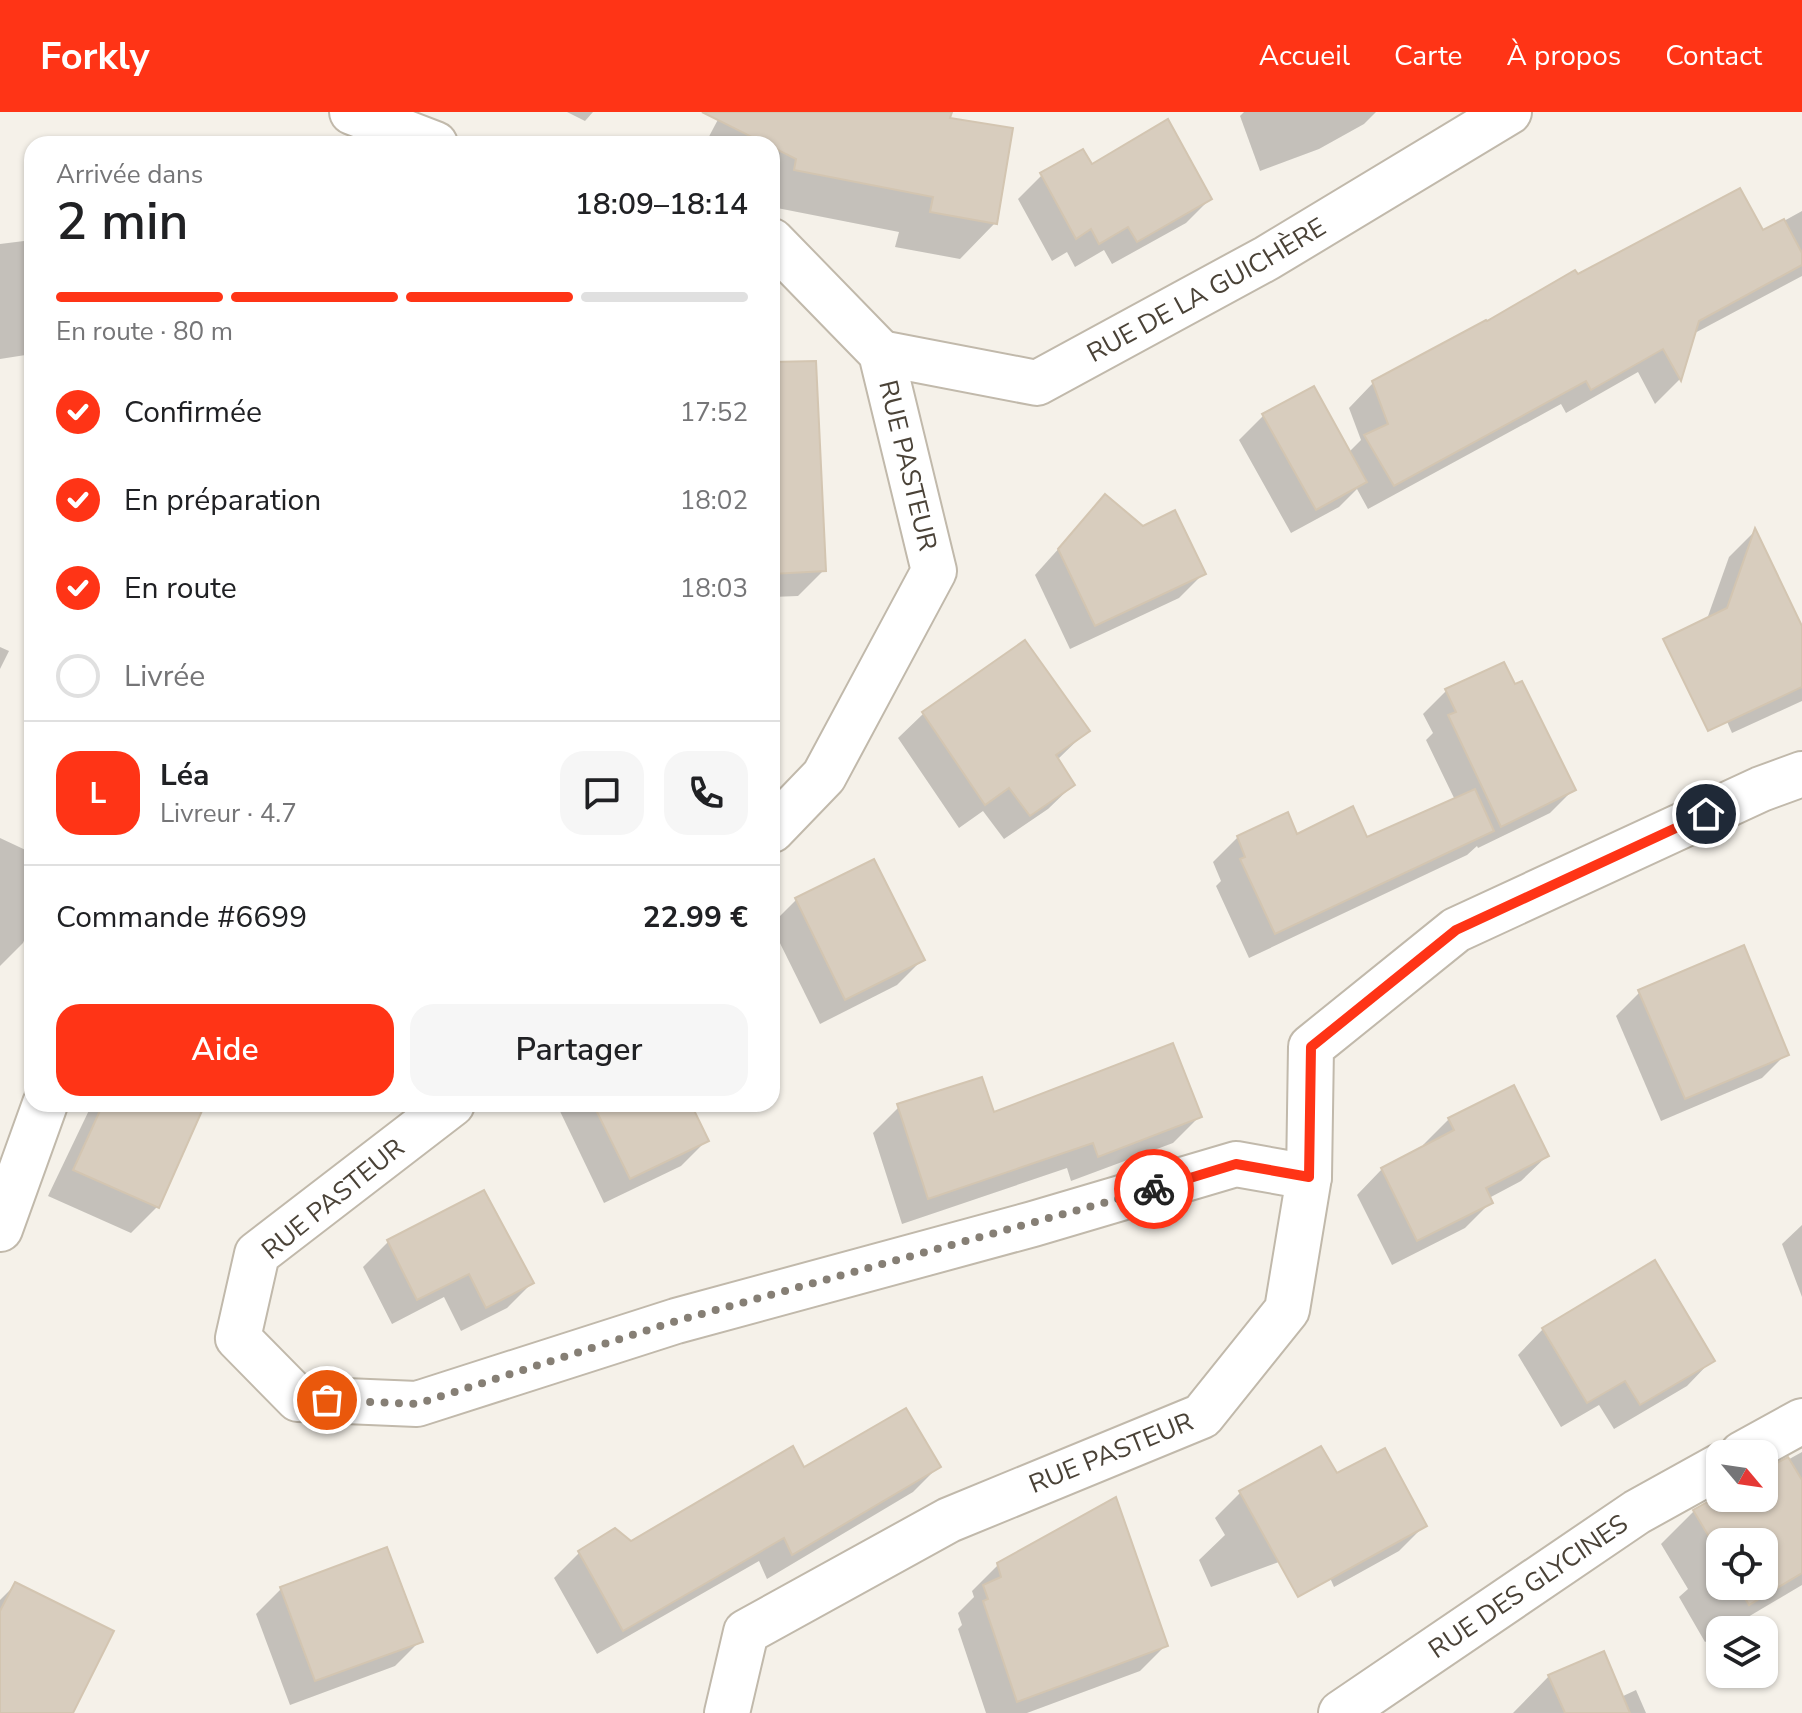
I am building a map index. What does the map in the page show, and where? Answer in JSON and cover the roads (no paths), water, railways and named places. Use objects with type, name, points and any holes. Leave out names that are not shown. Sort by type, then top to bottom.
[{"type":"street","points":[[352,112],[414,136]]},
{"type":"street","name":"RUE DE LA GUICHÈRE","points":[[881,353],[1037,383],[1267,258],[1509,112]]},
{"type":"street","name":"RUE PASTEUR","points":[[780,249],[881,353],[934,571],[824,776],[780,822]]},
{"type":"street","points":[[1309,1177],[1311,1047],[1456,930],[1761,789],[1802,774]]},
{"type":"street","points":[[0,1229],[42,1112]]},
{"type":"street","name":"RUE PASTEUR","points":[[442,1112],[257,1254],[238,1338],[298,1399],[417,1404],[676,1321],[1033,1224],[1236,1164],[1309,1177],[1287,1310],[1202,1416],[949,1520],[746,1632],[727,1713]]},
{"type":"street","points":[[1767,1440],[1802,1421]]},
{"type":"street","name":"RUE DES GLYCINES","points":[[1341,1713],[1637,1512],[1706,1474]]}]
